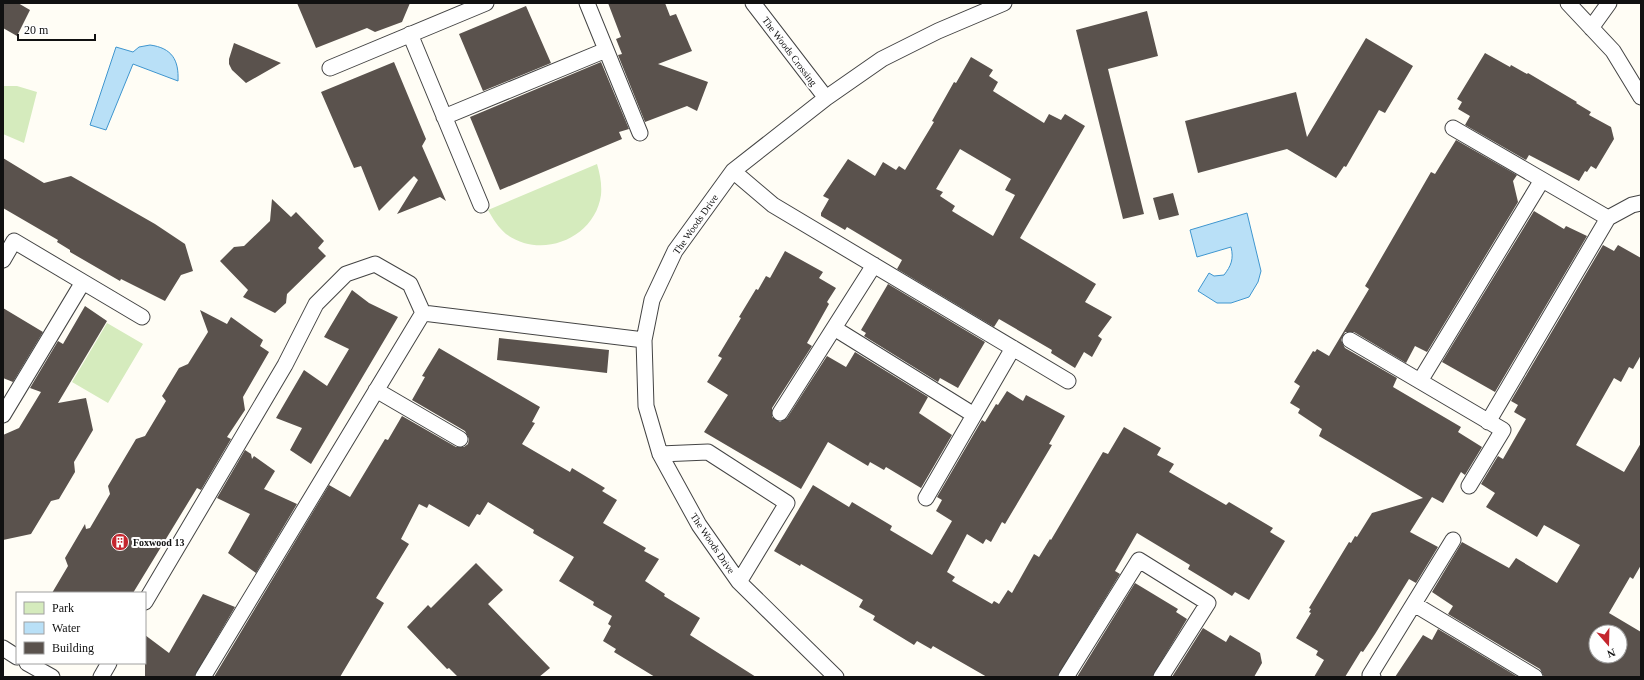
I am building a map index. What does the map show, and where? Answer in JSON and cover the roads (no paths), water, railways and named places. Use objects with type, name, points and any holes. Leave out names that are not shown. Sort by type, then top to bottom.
[{"type":"lane","points":[[330,68],[486,3]]},
{"type":"lane","points":[[587,3],[640,133]]},
{"type":"lane","name":"The Woods Crossing","points":[[753,3],[826,98]]},
{"type":"lane","name":"The Woods Drive","points":[[836,677],[739,582],[699,525],[660,454],[646,406],[644,340],[652,300],[675,252],[733,172],[826,98],[882,59],[938,31],[1004,3]]},
{"type":"lane","points":[[1568,3],[1613,51],[1641,97]]},
{"type":"lane","points":[[1591,28],[1609,3]]},
{"type":"lane","points":[[410,34],[481,205]]},
{"type":"lane","points":[[444,117],[606,50]]},
{"type":"lane","points":[[1453,128],[1608,218]]},
{"type":"lane","points":[[733,172],[773,205],[1068,381]]},
{"type":"lane","points":[[1420,381],[1542,180]]},
{"type":"lane","points":[[1488,422],[1608,218],[1641,203]]},
{"type":"lane","points":[[3,260],[14,241],[142,317]]},
{"type":"lane","points":[[146,600],[285,365],[316,304],[346,274],[375,264],[410,284],[423,313]]},
{"type":"lane","points":[[780,412],[874,265]]},
{"type":"lane","points":[[3,415],[83,282]]},
{"type":"lane","points":[[423,313],[644,340]]},
{"type":"lane","points":[[203,677],[423,313]]},
{"type":"lane","points":[[834,328],[974,415]]},
{"type":"lane","points":[[1350,340],[1503,430],[1469,486]]},
{"type":"lane","points":[[926,498],[1013,348]]},
{"type":"lane","points":[[376,390],[460,439]]},
{"type":"lane","points":[[660,454],[708,452],[787,503],[739,582]]},
{"type":"lane","points":[[1373,677],[1370,675],[1453,540]]},
{"type":"lane","points":[[1066,677],[1139,560],[1208,603],[1161,677]]},
{"type":"lane","points":[[1414,604],[1535,677]]},
{"type":"lane","points":[[3,648],[16,656]]},
{"type":"lane","points":[[29,664],[52,677]]},
{"type":"lane","points":[[101,677],[108,664]]},
{"type":"water","points":[[150,45],[164,49],[173,56],[177,67],[178,81],[133,64],[106,130],[90,125],[116,47],[133,52],[139,47]]},
{"type":"water","points":[[1247,213],[1261,271],[1258,282],[1249,297],[1231,303],[1217,303],[1198,291],[1209,273],[1214,276],[1224,275],[1231,262],[1231,247],[1197,257],[1190,230]]},
{"type":"place","name":"Foxwood 13","points":[[120,542]]}]
